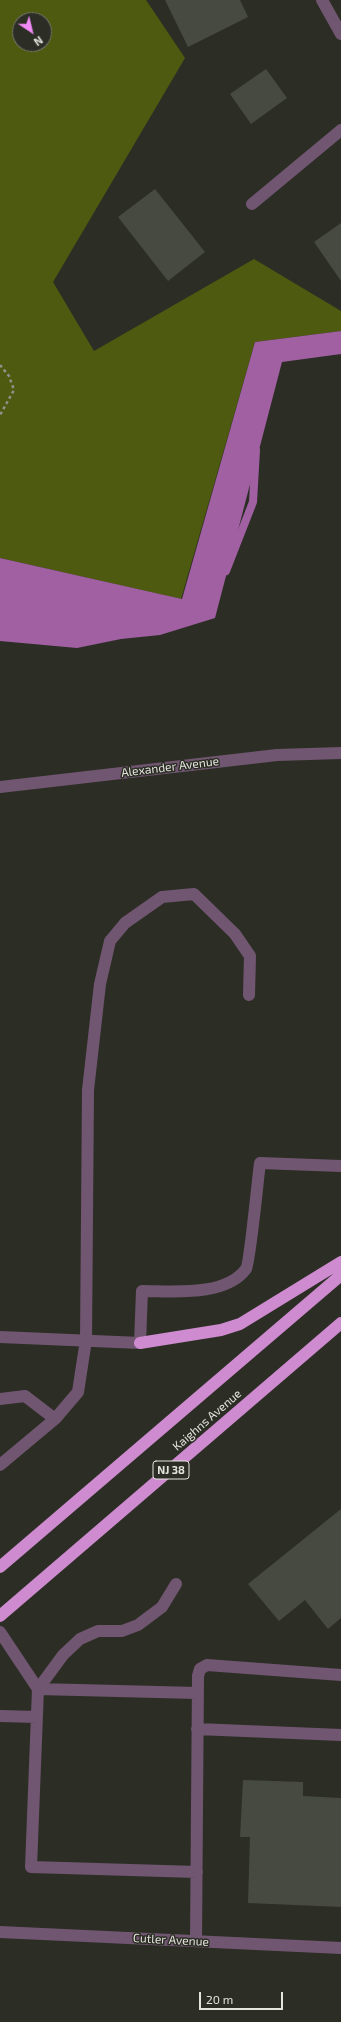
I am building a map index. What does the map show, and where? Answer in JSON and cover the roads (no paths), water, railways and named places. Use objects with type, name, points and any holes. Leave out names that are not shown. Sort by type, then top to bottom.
[{"type":"highway","points":[[140,1343],[213,1332],[240,1324],[341,1262]]},
{"type":"highway","name":"Kaighns Avenue","points":[[0,1567],[341,1275]]},
{"type":"highway","name":"Kaighns Avenue","points":[[0,1616],[341,1324]]},
{"type":"street","points":[[322,0],[341,34]]},
{"type":"street","points":[[252,204],[341,130]]},
{"type":"street","name":"Alexander Avenue","points":[[0,786],[277,755],[341,753]]},
{"type":"street","points":[[0,1465],[55,1418],[78,1392],[86,1340],[88,1090],[100,984],[110,941],[125,922],[162,897],[194,894],[235,934],[250,956],[249,995]]},
{"type":"street","points":[[0,1337],[140,1343],[142,1291],[201,1291],[234,1280],[247,1267],[260,1163],[341,1166]]},
{"type":"street","points":[[0,1399],[25,1396],[55,1418]]},
{"type":"street","points":[[176,1584],[162,1607],[138,1625],[122,1631],[98,1630],[80,1639],[63,1655],[38,1689],[31,1867],[197,1872]]},
{"type":"street","points":[[0,1632],[38,1689]]},
{"type":"street","points":[[196,1941],[197,1693],[200,1669],[207,1665],[341,1675]]},
{"type":"street","points":[[38,1689],[197,1693]]},
{"type":"street","points":[[0,1716],[37,1717]]},
{"type":"street","points":[[197,1729],[341,1734]]},
{"type":"street","name":"Cutler Avenue","points":[[0,1932],[341,1948]]},
{"type":"waterway","points":[[226,571],[253,502],[256,450]]}]
